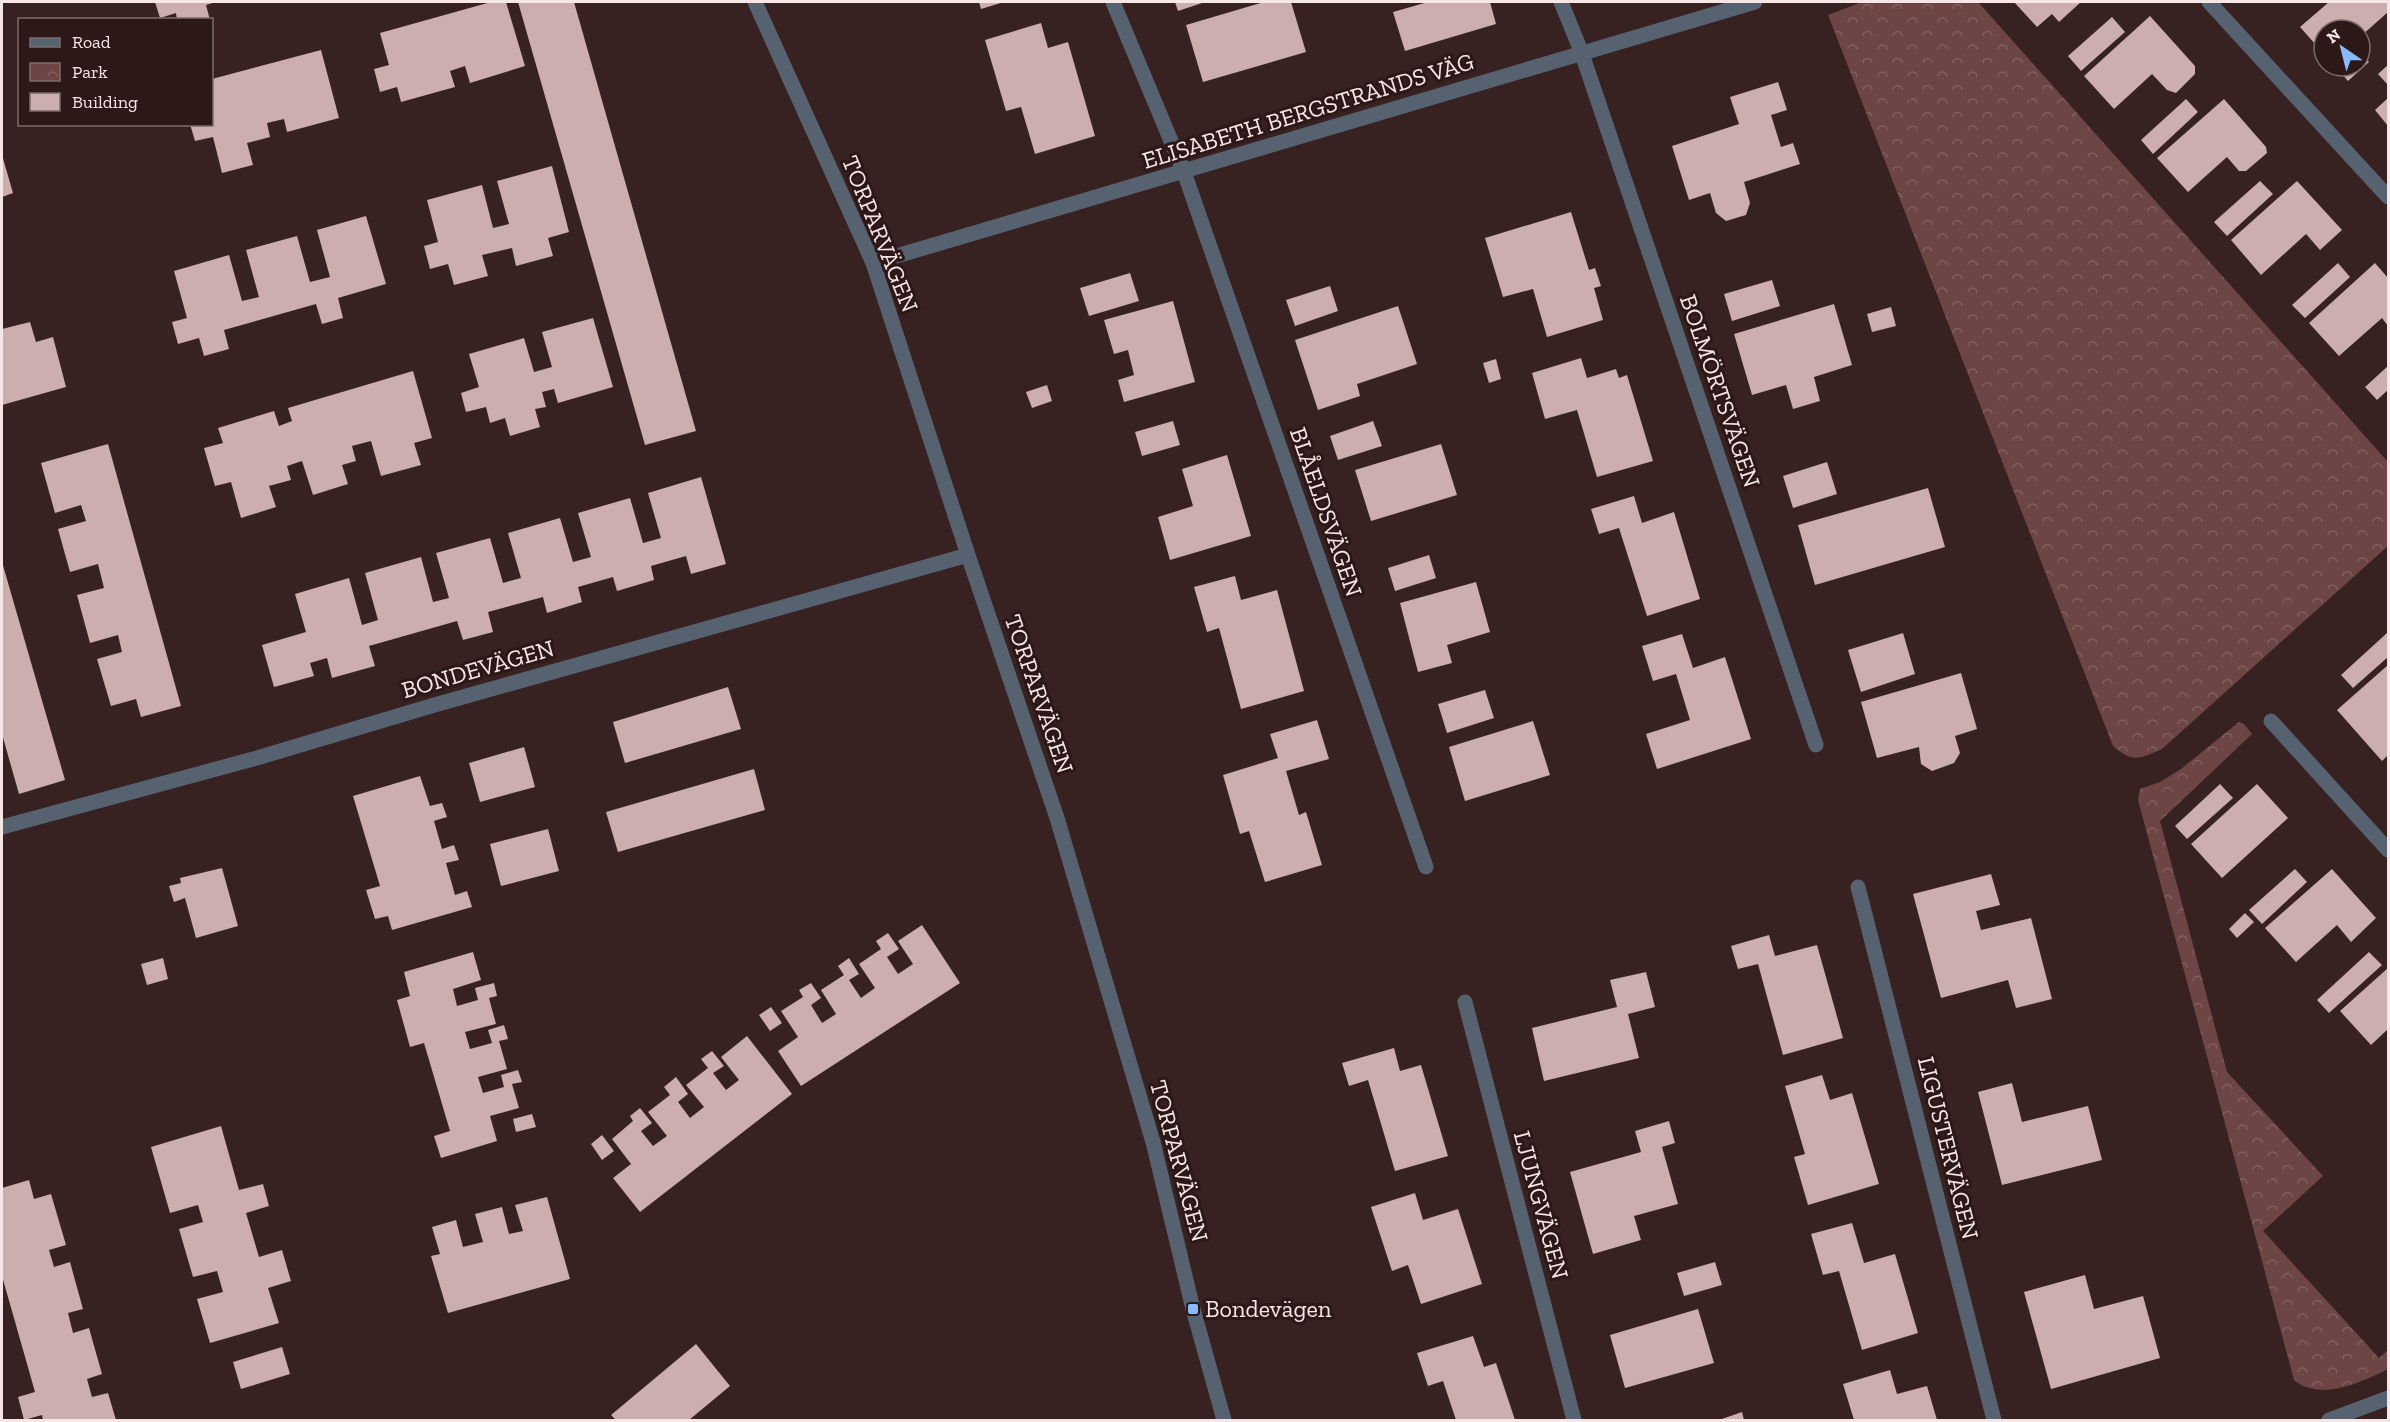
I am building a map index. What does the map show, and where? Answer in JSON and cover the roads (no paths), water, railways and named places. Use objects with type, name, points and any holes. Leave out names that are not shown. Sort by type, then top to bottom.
[{"type":"street","name":"TORPARVÄGEN","points":[[755,2],[873,263],[1064,841],[1153,1142],[1193,1309],[1224,1420]]},
{"type":"street","name":"BLÅELDSVÄGEN","points":[[1113,2],[1184,172],[1426,867]]},
{"type":"street","name":"BOLMÖRTSVÄGEN","points":[[1561,2],[1581,51],[1816,745]]},
{"type":"street","name":"ELISABETH BERGSTRANDS VÄG","points":[[873,263],[1184,172],[1581,51],[1755,2]]},
{"type":"street","points":[[2209,2],[2388,197]]},
{"type":"street","name":"BONDEVÄGEN","points":[[2,827],[257,758],[431,706],[968,555]]},
{"type":"street","points":[[2271,721],[2388,850]]},
{"type":"street","name":"LIGUSTERVÄGEN","points":[[1858,887],[1994,1420]]},
{"type":"street","name":"LJUNGVÄGEN","points":[[1465,1002],[1574,1420]]},
{"type":"street","points":[[2329,1420],[2388,1398]]},
{"type":"place","name":"Bondevägen","points":[[1193,1309]]}]
